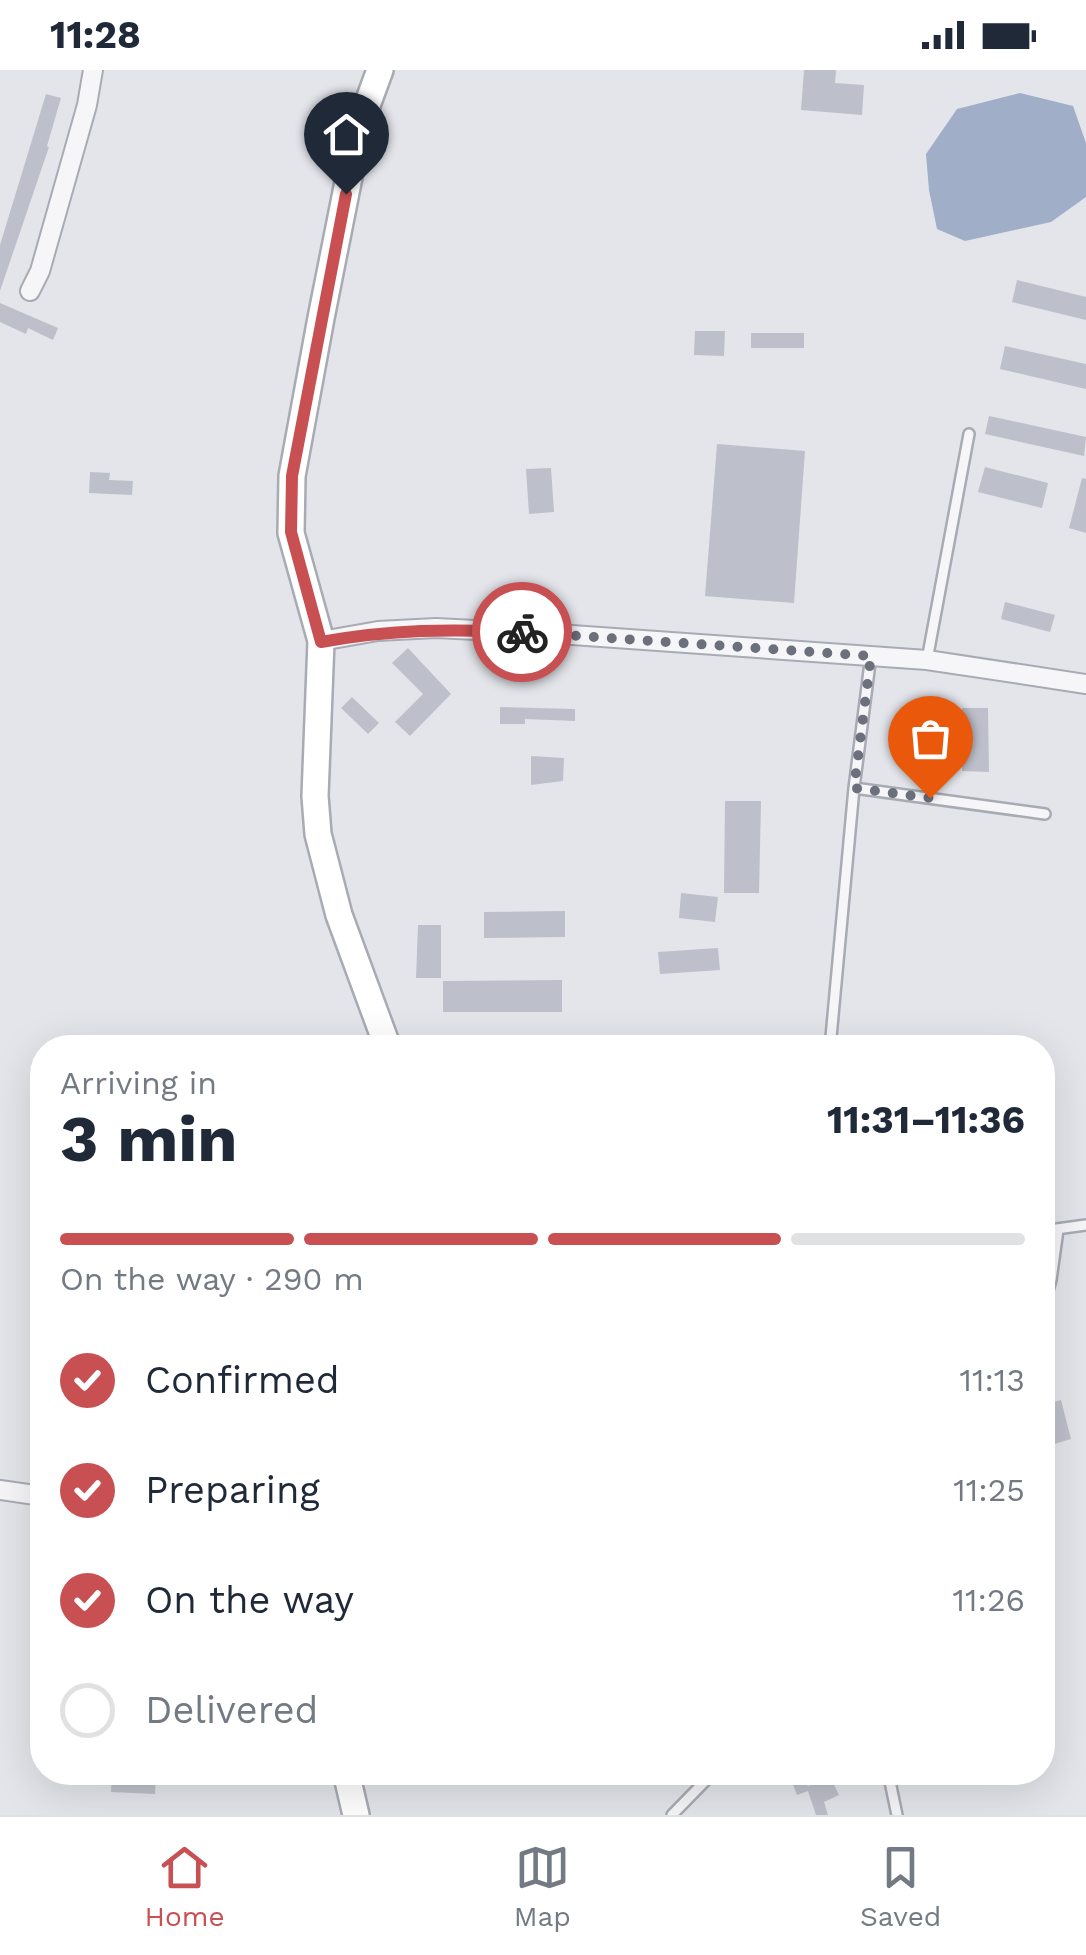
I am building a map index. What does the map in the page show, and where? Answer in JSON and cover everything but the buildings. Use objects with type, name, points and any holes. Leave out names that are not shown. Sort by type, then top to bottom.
[{"type":"main road","points":[[380,70],[359,127],[292,476],[291,532],[321,642],[315,796],[318,834],[339,915],[383,1035]]},
{"type":"main road","points":[[349,1785],[356,1815]]},
{"type":"street","points":[[30,292],[46,252],[93,70]]},
{"type":"street","points":[[321,642],[378,631],[436,628],[927,660],[1086,684]]},
{"type":"street","points":[[0,1490],[30,1494]]},
{"type":"lane","points":[[927,660],[969,434]]},
{"type":"lane","points":[[831,1035],[854,788],[871,656]]},
{"type":"lane","points":[[854,788],[1045,814]]},
{"type":"lane","points":[[1055,1230],[1086,1225]]},
{"type":"lane","points":[[1055,1255],[1058,1230]]},
{"type":"lane","points":[[672,1815],[701,1785]]},
{"type":"lane","points":[[891,1785],[897,1815]]},
{"type":"water","points":[[1020,93],[1073,106],[1086,143],[1086,197],[1051,222],[965,241],[937,229],[926,154],[957,109]]},
{"type":"way so far","points":[[522,632],[871,656],[854,788],[930,798]]},
{"type":"route","points":[[346,194],[292,476],[291,532],[321,642],[378,631],[436,628],[522,632]]}]
